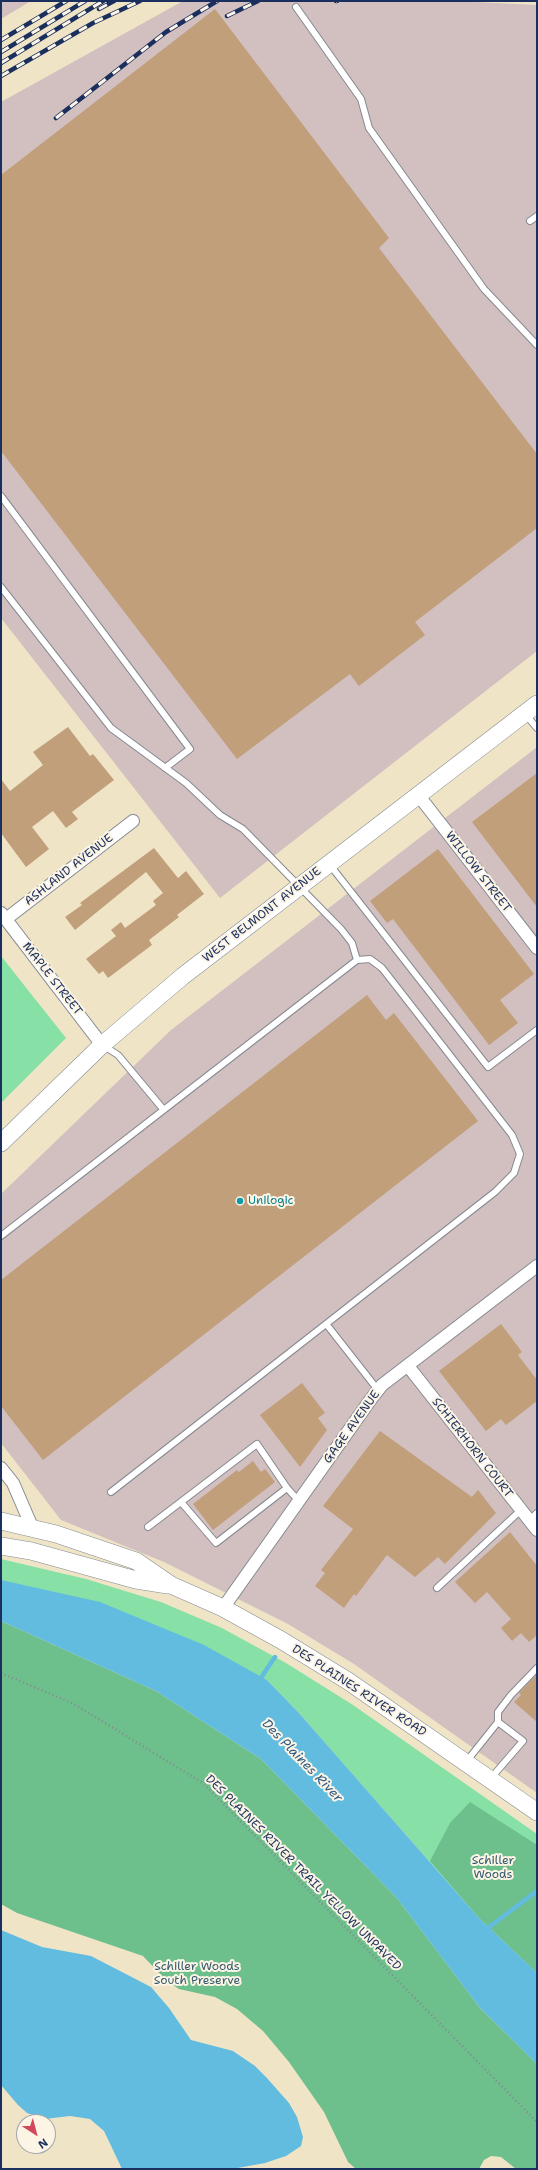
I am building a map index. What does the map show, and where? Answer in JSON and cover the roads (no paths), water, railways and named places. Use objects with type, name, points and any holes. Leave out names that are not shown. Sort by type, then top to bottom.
[{"type":"main road","name":"WEST BELMONT AVENUE","points":[[1,1143],[102,1045],[188,972],[531,709]]},
{"type":"main road","name":"DES PLAINES RIVER ROAD","points":[[1,1521],[32,1527],[136,1561],[171,1585],[223,1608],[281,1640],[348,1681],[537,1812]]},
{"type":"main road","name":"DES PLAINES RIVER ROAD","points":[[1,1546],[31,1551],[136,1580],[171,1585]]},
{"type":"street","name":"WILLOW STREET","points":[[419,796],[537,948]]},
{"type":"street","name":"ASHLAND AVENUE","points":[[3,916],[133,821]]},
{"type":"street","name":"MAPLE STREET","points":[[3,916],[102,1045]]},
{"type":"street","name":"GAGE AVENUE","points":[[223,1608],[298,1500],[378,1390],[537,1266]]},
{"type":"street","name":"SCHIERHORN COURT","points":[[408,1366],[529,1514],[537,1530]]},
{"type":"street","points":[[1,1468],[14,1483],[32,1527]]},
{"type":"lane","points":[[296,7],[361,99],[369,128],[484,289],[537,345]]},
{"type":"lane","points":[[530,221],[537,216]]},
{"type":"lane","points":[[1,496],[190,749],[165,768]]},
{"type":"lane","points":[[1,587],[111,728],[186,783],[220,815],[243,829],[348,938],[352,943],[357,960]]},
{"type":"lane","points":[[531,709],[537,728]]},
{"type":"lane","points":[[329,864],[488,1067],[537,1030]]},
{"type":"lane","points":[[1,1236],[357,960],[370,959],[392,980],[512,1135],[520,1154],[514,1174],[495,1192],[327,1325],[111,1492]]},
{"type":"lane","points":[[102,1045],[118,1055],[164,1109]]},
{"type":"lane","points":[[327,1325],[378,1390]]},
{"type":"lane","points":[[148,1527],[257,1444],[287,1488],[298,1500]]},
{"type":"lane","points":[[181,1502],[216,1542],[287,1488]]},
{"type":"lane","points":[[437,1588],[529,1514]]},
{"type":"lane","points":[[465,1762],[498,1722],[498,1712],[511,1695],[537,1668]]},
{"type":"lane","points":[[490,1779],[523,1741],[498,1722]]},
{"type":"water","name":"Des Plaines River","points":[[1,1580],[100,1602],[204,1645],[267,1680],[299,1713],[478,1917],[537,1973],[537,2064],[480,2008],[396,1897],[261,1759],[156,1691],[1,1621]]},
{"type":"water","points":[[1,1930],[42,1947],[91,1956],[151,1987],[169,2008],[191,2040],[233,2051],[255,2066],[289,2103],[297,2117],[303,2137],[301,2146],[286,2156],[265,2163],[232,2169],[122,2169],[104,2131],[90,2119],[70,2116],[56,2118],[56,2114],[27,2113],[1,2085]]},
{"type":"waterway","points":[[258,1682],[275,1657]]},
{"type":"waterway","points":[[484,1931],[537,1891]]},
{"type":"railway","points":[[1,40],[66,1]]},
{"type":"railway","points":[[1,52],[85,1]]},
{"type":"railway","points":[[1,63],[103,1]]},
{"type":"railway","points":[[99,9],[114,1]]},
{"type":"railway","points":[[1,76],[93,23],[140,1]]},
{"type":"railway","points":[[56,118],[166,32],[217,1]]},
{"type":"railway","points":[[227,16],[258,1]]},
{"type":"place","name":"Unilogic","points":[[240,1201]]},
{"type":"park label","name":"Schiller Woods","points":[[493,1868]]},
{"type":"park label","name":"Schiller Woods South Preserve","points":[[197,1974]]}]
